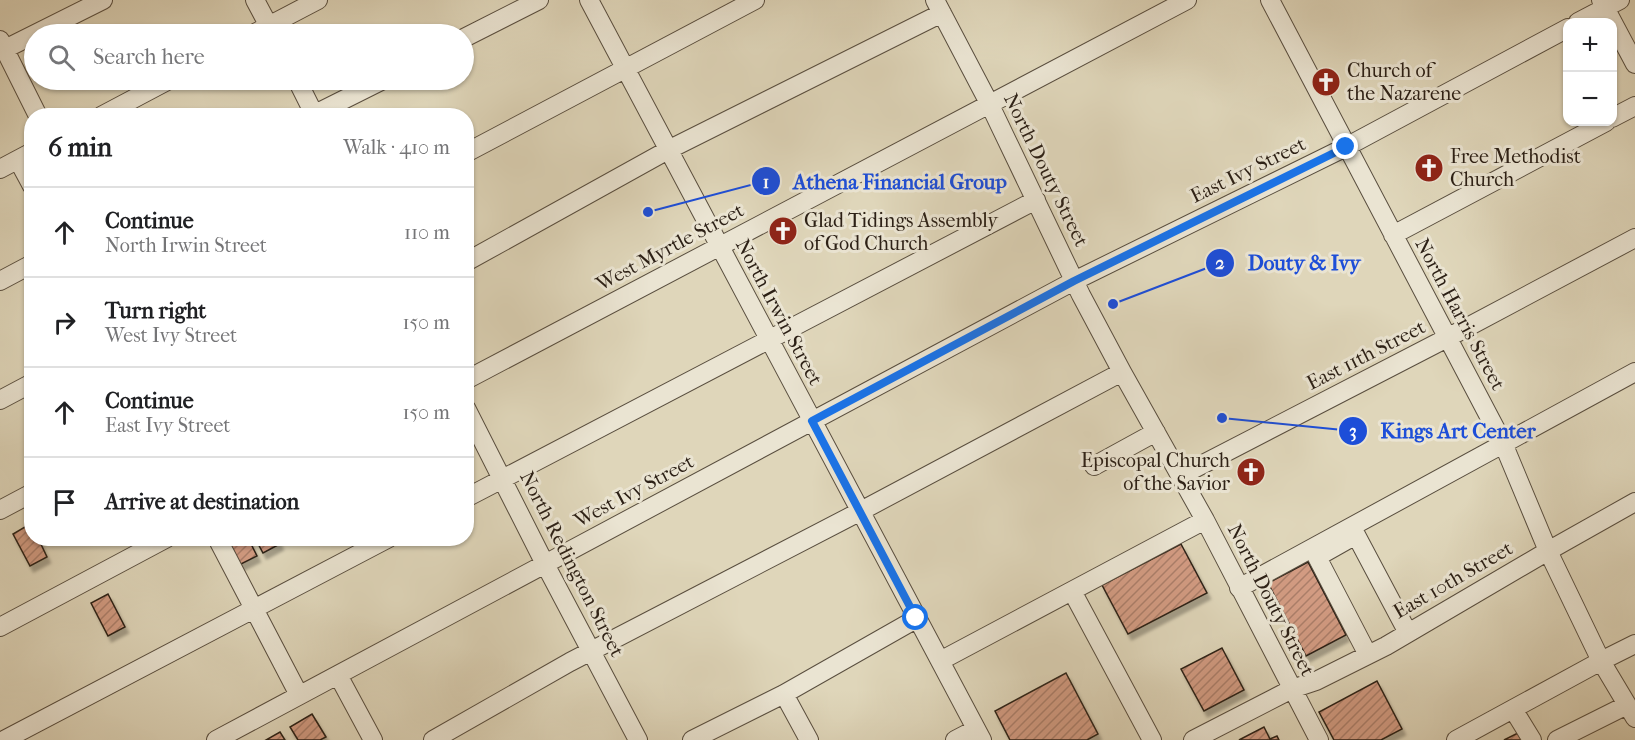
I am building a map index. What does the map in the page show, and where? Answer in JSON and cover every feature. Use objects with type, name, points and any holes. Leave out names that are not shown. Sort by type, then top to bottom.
[{"type":"street","points":[[49,24],[103,0]]},
{"type":"street","points":[[255,0],[262,24]]},
{"type":"street","points":[[278,24],[318,0]]},
{"type":"street","points":[[474,33],[539,0]]},
{"type":"street","name":"North Irwin Street","points":[[589,0],[859,512],[979,734]]},
{"type":"street","points":[[474,149],[754,0]]},
{"type":"street","name":"West Myrtle Street","points":[[474,376],[1187,0]]},
{"type":"street","name":"North Harris Street","points":[[1269,0],[1503,443],[1548,550],[1601,661],[1631,711]]},
{"type":"street","points":[[1585,18],[1609,3],[1635,64]]},
{"type":"street","points":[[474,258],[668,150],[938,7]]},
{"type":"street","name":"North Douty Street","points":[[938,7],[989,104],[1074,281],[1204,520],[1319,740]]},
{"type":"street","name":"East Ivy Street","points":[[1074,281],[1346,147],[1563,31]]},
{"type":"street","points":[[24,35],[2,45],[24,88]]},
{"type":"street","points":[[25,90],[34,108]]},
{"type":"street","points":[[116,108],[149,90]]},
{"type":"street","points":[[302,90],[310,108]]},
{"type":"street","points":[[327,108],[363,90]]},
{"type":"street","points":[[1617,115],[1635,106]]},
{"type":"street","points":[[1393,235],[1598,126]]},
{"type":"street","points":[[0,169],[24,157]]},
{"type":"street","points":[[474,494],[1035,200]]},
{"type":"street","name":"East 11th Street","points":[[1180,476],[1635,238]]},
{"type":"street","points":[[0,281],[24,268]]},
{"type":"street","name":"West Ivy Street","points":[[216,740],[1074,281]]},
{"type":"street","points":[[433,740],[591,651],[1122,372]]},
{"type":"street","points":[[1239,588],[1635,372]]},
{"type":"street","points":[[0,400],[24,387]]},
{"type":"street","name":"North Redington Street","points":[[474,424],[638,740]]},
{"type":"street","points":[[1094,466],[1156,432]]},
{"type":"street","points":[[0,510],[24,497]]},
{"type":"street","name":"East 10th Street","points":[[1193,740],[1292,689],[1316,681],[1368,655],[1635,502]]},
{"type":"street","points":[[940,661],[1204,520]]},
{"type":"street","points":[[1368,655],[1317,557],[1356,535],[1408,633]]},
{"type":"street","points":[[0,627],[152,546]]},
{"type":"street","points":[[221,546],[299,695]]},
{"type":"street","points":[[4,740],[374,546]]},
{"type":"street","points":[[1072,591],[1152,740]]},
{"type":"street","points":[[692,740],[783,694],[916,618]]},
{"type":"street","points":[[1456,740],[1635,644]]},
{"type":"street","points":[[338,675],[373,740]]},
{"type":"street","points":[[783,694],[809,740]]},
{"type":"street","points":[[1513,709],[1532,740]]},
{"type":"street","points":[[1557,740],[1631,711]]},
{"type":"street","points":[[955,740],[979,734]]},
{"type":"building","points":[[24,528],[24,546],[42,546],[47,557],[30,566],[13,534]]},
{"type":"building","points":[[1181,544],[1207,593],[1128,634],[1102,585]]},
{"type":"building","points":[[229,546],[252,546],[257,556],[239,565]]},
{"type":"building","points":[[259,546],[276,546],[263,553]]},
{"type":"building","points":[[1308,562],[1346,635],[1306,656],[1268,583]]},
{"type":"building","points":[[108,594],[125,627],[108,636],[91,603]]},
{"type":"building","points":[[1222,648],[1244,690],[1204,711],[1181,669]]},
{"type":"building","points":[[1066,673],[1098,734],[1087,740],[1010,740],[995,711]]},
{"type":"building","points":[[1377,681],[1402,729],[1381,740],[1334,740],[1319,712]]},
{"type":"building","points":[[312,714],[326,737],[320,740],[298,740],[290,727]]},
{"type":"building","points":[[1264,727],[1270,739],[1277,736],[1279,740],[1239,740]]},
{"type":"building","points":[[1522,731],[1527,740],[1504,740]]},
{"type":"building","points":[[280,732],[285,740],[266,740]]},
{"type":"place","name":"Church of the Nazarene","points":[[1326,82]]},
{"type":"place","name":"Free Methodist Church","points":[[1429,168]]},
{"type":"place","name":"Athena Financial Group","points":[[648,212]]},
{"type":"place","name":"Glad Tidings Assembly of God Church","points":[[783,231]]},
{"type":"place","name":"Douty & Ivy","points":[[1113,304]]},
{"type":"place","name":"Kings Art Center","points":[[1222,418]]},
{"type":"place","name":"Episcopal Church of the Savior","points":[[1251,472]]},
{"type":"route","points":[[916,618],[812,421],[1074,281],[1346,147]]}]
